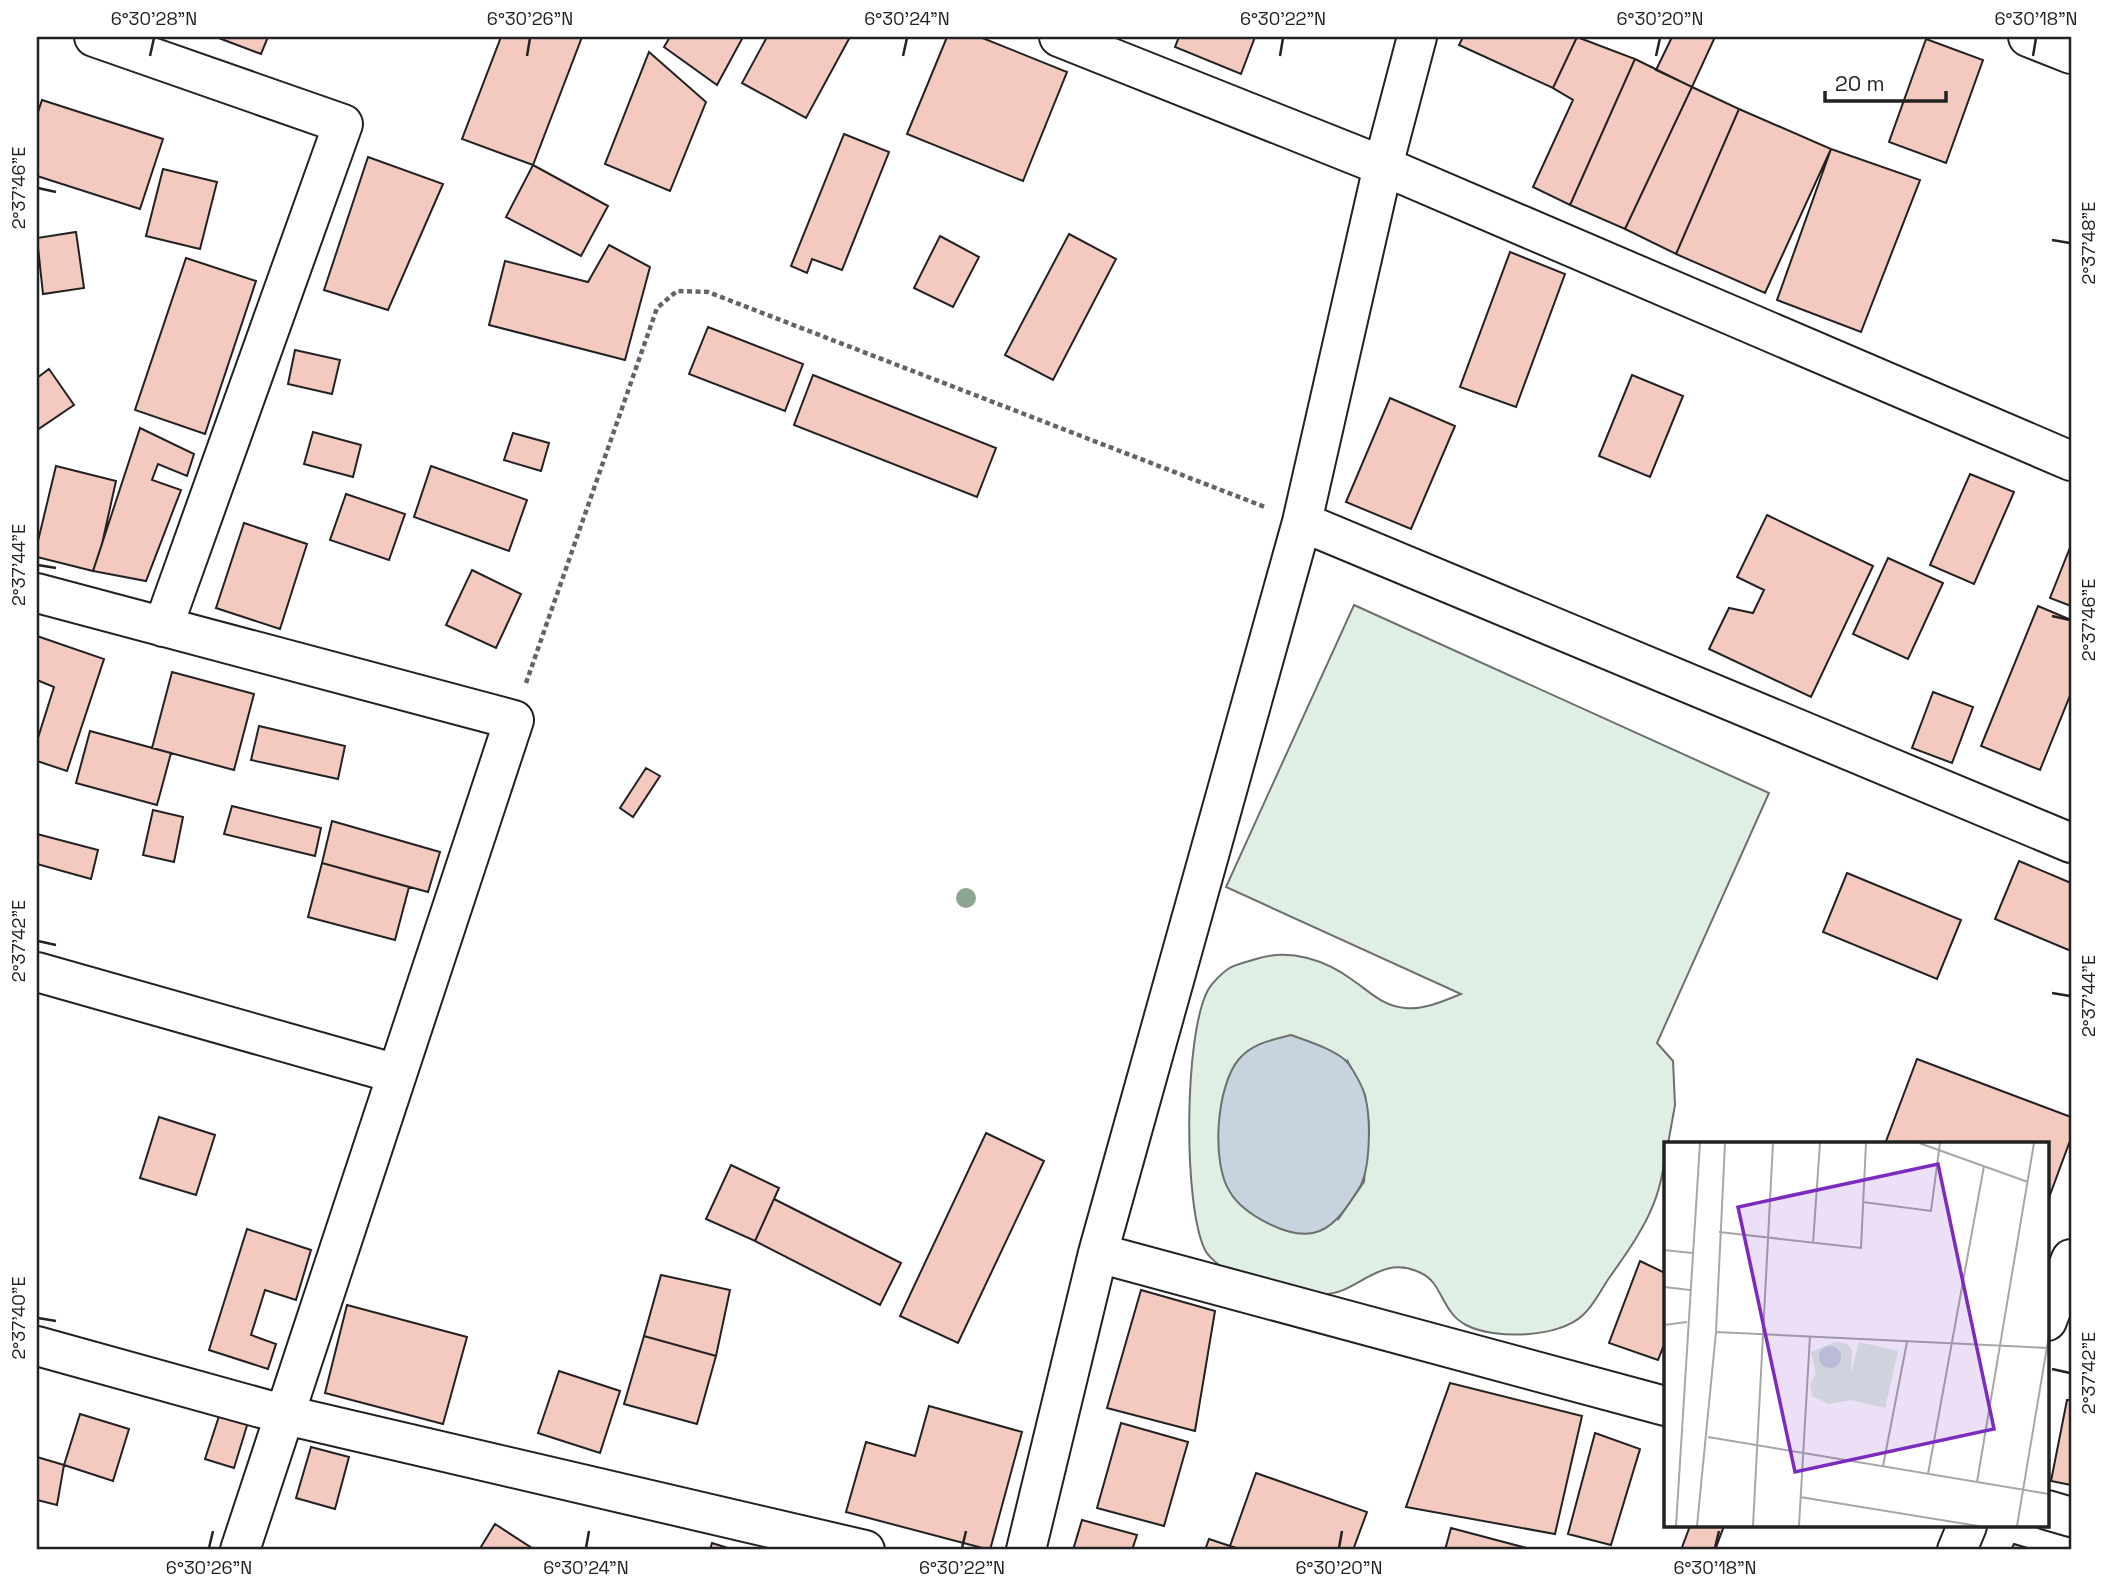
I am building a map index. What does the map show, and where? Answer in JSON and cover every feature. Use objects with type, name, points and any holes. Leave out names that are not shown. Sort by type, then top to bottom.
[{"type":"street","points":[[94,37],[343,124],[163,627]]},
{"type":"street","points":[[1059,37],[1383,166],[2071,461]]},
{"type":"street","points":[[1026,1550],[1098,1253],[1303,522],[1383,166],[1417,37]]},
{"type":"street","points":[[2028,37],[2071,54]]},
{"type":"street","points":[[1303,522],[2071,843]]},
{"type":"street","points":[[37,593],[513,720],[240,1550]]},
{"type":"street","points":[[37,972],[397,1074]]},
{"type":"street","points":[[1098,1253],[1664,1406]]},
{"type":"street","points":[[2048,1318],[2071,1259]]},
{"type":"street","points":[[37,1346],[286,1415],[865,1550]]},
{"type":"street","points":[[2048,1510],[2071,1517]]},
{"type":"street","points":[[1957,1550],[1966,1528]]},
{"type":"path","points":[[513,720],[657,308],[677,291],[708,292],[1303,522]]},
{"type":"green space","points":[[1354,605],[1769,793],[1657,1043],[1673,1061],[1675,1105],[1668,1142],[1664,1142],[1664,1164],[1655,1201],[1629,1249],[1583,1315],[1572,1323],[1543,1332],[1493,1333],[1466,1325],[1452,1313],[1428,1278],[1406,1268],[1380,1271],[1346,1289],[1318,1294],[1249,1277],[1220,1266],[1205,1250],[1198,1228],[1193,1197],[1189,1120],[1194,1043],[1200,1012],[1208,990],[1217,978],[1241,963],[1282,955],[1307,958],[1332,967],[1378,998],[1397,1007],[1426,1006],[1461,994],[1226,887]],"holes":[[[1348,1062],[1365,1095],[1369,1127],[1364,1182],[1339,1218]]]},
{"type":"shaded area","points":[[1291,1035],[1337,1054],[1350,1066],[1364,1092],[1369,1131],[1368,1158],[1358,1190],[1339,1216],[1327,1227],[1321,1231],[1303,1234],[1267,1223],[1236,1200],[1224,1179],[1218,1144],[1225,1087],[1239,1059],[1250,1049],[1263,1043]]},
{"type":"building","points":[[216,37],[268,37],[261,54]]},
{"type":"building","points":[[501,37],[582,37],[533,165],[462,139]]},
{"type":"building","points":[[670,37],[743,37],[717,85],[664,47]]},
{"type":"building","points":[[767,37],[850,37],[806,118],[742,83]]},
{"type":"building","points":[[947,37],[980,37],[1067,72],[1023,181],[907,134]]},
{"type":"building","points":[[1179,37],[1255,37],[1241,74],[1175,47]]},
{"type":"building","points":[[1463,37],[1577,37],[1553,88],[1459,45]]},
{"type":"building","points":[[1577,37],[1635,59],[1570,205],[1533,187],[1573,100],[1553,88]]},
{"type":"building","points":[[1672,37],[1715,37],[1692,87],[1656,70]]},
{"type":"building","points":[[1926,39],[1983,60],[1946,163],[1889,142]]},
{"type":"building","points":[[649,52],[706,102],[670,191],[605,164]]},
{"type":"building","points":[[1635,59],[1692,87],[1625,229],[1570,205]]},
{"type":"building","points":[[1692,87],[1739,109],[1676,254],[1625,229]]},
{"type":"building","points":[[42,100],[163,139],[140,209],[37,176],[37,115]]},
{"type":"building","points":[[1739,109],[1831,149],[1765,293],[1676,254]]},
{"type":"building","points":[[844,134],[889,152],[842,270],[812,259],[807,273],[791,266]]},
{"type":"building","points":[[1831,149],[1920,180],[1861,332],[1777,300]]},
{"type":"building","points":[[368,157],[443,184],[388,310],[324,290]]},
{"type":"building","points":[[533,165],[608,206],[581,256],[506,217]]},
{"type":"building","points":[[163,169],[217,182],[200,249],[146,236]]},
{"type":"building","points":[[76,232],[84,288],[43,294],[37,238]]},
{"type":"building","points":[[1069,234],[1116,259],[1053,380],[1005,355]]},
{"type":"building","points":[[940,236],[979,257],[953,307],[914,288]]},
{"type":"building","points":[[609,245],[650,267],[625,360],[489,325],[505,261],[588,282]]},
{"type":"building","points":[[1510,252],[1565,274],[1516,407],[1460,387]]},
{"type":"building","points":[[186,258],[256,281],[205,434],[135,410]]},
{"type":"building","points":[[708,327],[803,364],[785,411],[689,374]]},
{"type":"building","points":[[295,350],[340,360],[332,394],[288,384]]},
{"type":"building","points":[[49,369],[74,405],[37,430],[37,378]]},
{"type":"building","points":[[813,375],[996,448],[977,497],[794,425]]},
{"type":"building","points":[[1632,375],[1683,396],[1650,477],[1599,456]]},
{"type":"building","points":[[1390,398],[1455,426],[1411,529],[1346,502]]},
{"type":"building","points":[[140,428],[194,454],[187,476],[158,464],[152,480],[181,490],[146,581],[93,571]]},
{"type":"building","points":[[313,432],[361,445],[353,477],[304,464]]},
{"type":"building","points":[[513,433],[549,443],[541,471],[504,460]]},
{"type":"building","points":[[56,466],[116,481],[93,571],[37,557],[37,545]]},
{"type":"building","points":[[431,466],[527,500],[509,551],[414,517]]},
{"type":"building","points":[[1970,474],[2014,492],[1974,584],[1930,565]]},
{"type":"building","points":[[346,494],[405,514],[389,560],[330,540]]},
{"type":"building","points":[[1767,515],[1873,566],[1811,697],[1709,649],[1729,608],[1753,613],[1764,590],[1737,577]]},
{"type":"building","points":[[244,523],[307,544],[280,629],[216,608]]},
{"type":"building","points":[[2071,545],[2071,606],[2050,598]]},
{"type":"building","points":[[1888,558],[1943,583],[1908,659],[1853,634]]},
{"type":"building","points":[[472,570],[521,594],[496,648],[446,625]]},
{"type":"building","points":[[2038,606],[2071,620],[2071,693],[2040,770],[1981,746]]},
{"type":"building","points":[[37,636],[104,659],[67,771],[37,761],[37,741],[54,687],[37,680]]},
{"type":"building","points":[[172,672],[254,694],[234,770],[152,748]]},
{"type":"building","points":[[1933,692],[1973,707],[1952,763],[1912,748]]},
{"type":"building","points":[[259,726],[345,746],[338,779],[251,760]]},
{"type":"building","points":[[90,731],[171,753],[157,805],[76,783]]},
{"type":"building","points":[[646,768],[660,776],[633,817],[620,808]]},
{"type":"building","points":[[232,806],[321,828],[315,856],[224,834]]},
{"type":"building","points":[[153,810],[183,817],[174,862],[143,855]]},
{"type":"building","points":[[332,821],[440,852],[428,892],[322,863]]},
{"type":"building","points":[[37,834],[98,850],[91,879],[37,864]]},
{"type":"building","points":[[2019,861],[2071,883],[2071,951],[1995,919]]},
{"type":"building","points":[[322,863],[409,887],[395,940],[308,917]]},
{"type":"building","points":[[1847,873],[1961,920],[1937,979],[1823,932]]},
{"type":"building","points":[[1917,1059],[2071,1117],[2071,1138],[2048,1200],[2048,1142],[1886,1142]]},
{"type":"building","points":[[159,1117],[215,1135],[196,1195],[140,1178]]},
{"type":"building","points":[[986,1133],[1044,1161],[958,1343],[900,1316]]},
{"type":"building","points":[[731,1165],[779,1188],[755,1241],[706,1219]]},
{"type":"building","points":[[774,1199],[901,1263],[880,1305],[755,1241]]},
{"type":"building","points":[[247,1229],[311,1250],[296,1300],[265,1290],[251,1335],[276,1344],[268,1369],[209,1350]]},
{"type":"building","points":[[1640,1261],[1664,1273],[1664,1345],[1658,1360],[1609,1343]]},
{"type":"building","points":[[661,1275],[730,1290],[716,1356],[644,1336]]},
{"type":"building","points":[[1141,1290],[1215,1311],[1195,1431],[1107,1408]]},
{"type":"building","points":[[347,1305],[467,1337],[443,1424],[325,1393]]},
{"type":"building","points":[[644,1336],[716,1356],[697,1424],[624,1404]]},
{"type":"building","points":[[559,1371],[620,1391],[600,1453],[538,1433]]},
{"type":"building","points":[[1450,1383],[1582,1416],[1555,1534],[1406,1507]]},
{"type":"building","points":[[2067,1400],[2071,1400],[2071,1485],[2051,1481]]},
{"type":"building","points":[[929,1406],[1022,1432],[990,1550],[846,1512],[866,1442],[915,1456]]},
{"type":"building","points":[[221,1410],[249,1419],[234,1468],[205,1459]]},
{"type":"building","points":[[80,1414],[129,1429],[113,1481],[64,1465]]},
{"type":"building","points":[[1121,1423],[1188,1442],[1164,1526],[1097,1508]]},
{"type":"building","points":[[1595,1433],[1640,1449],[1611,1545],[1568,1534]]},
{"type":"building","points":[[311,1447],[349,1457],[335,1509],[296,1498]]},
{"type":"building","points":[[37,1457],[64,1465],[57,1505],[37,1500]]},
{"type":"building","points":[[1256,1473],[1367,1512],[1353,1550],[1243,1550],[1230,1546]]},
{"type":"building","points":[[1082,1520],[1137,1535],[1132,1550],[1073,1550]]},
{"type":"building","points":[[495,1524],[535,1550],[479,1550]]},
{"type":"building","points":[[1451,1528],[1534,1550],[1445,1550]]},
{"type":"building","points":[[1689,1528],[1723,1528],[1715,1550],[1681,1550]]},
{"type":"building","points":[[1209,1539],[1230,1546],[1243,1550],[1205,1550]]},
{"type":"building","points":[[712,1543],[734,1550],[710,1550]]},
{"type":"building","points":[[2014,1544],[2035,1550],[2011,1550]]}]
